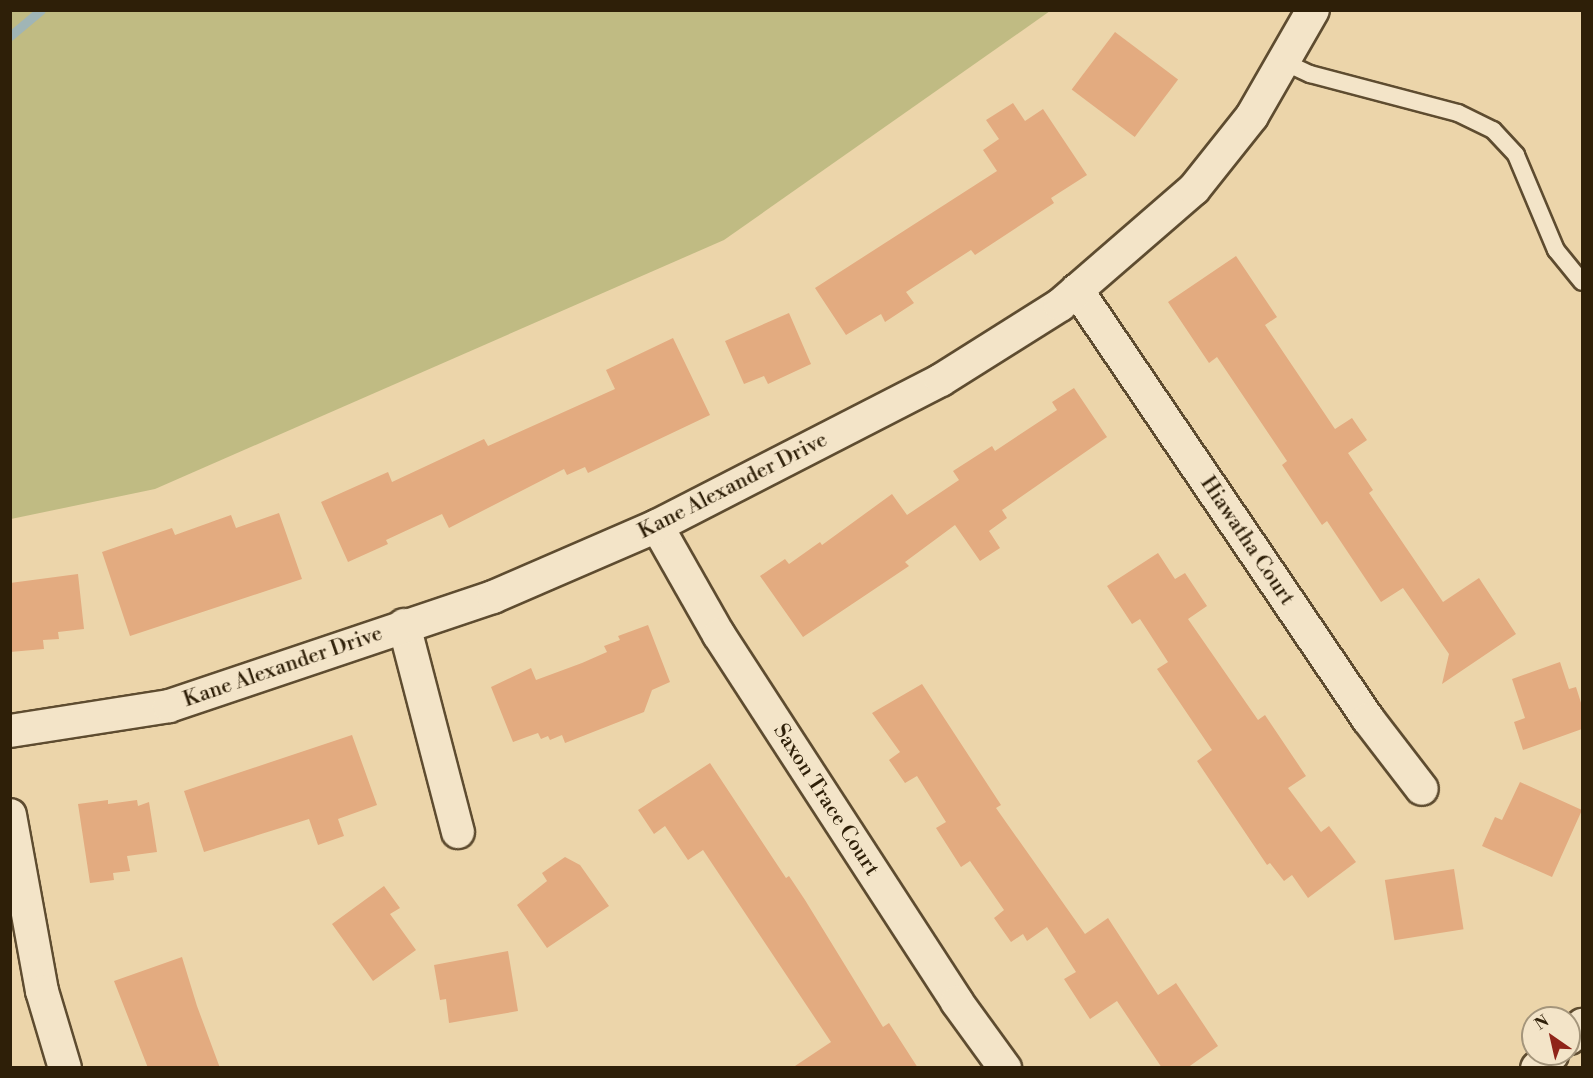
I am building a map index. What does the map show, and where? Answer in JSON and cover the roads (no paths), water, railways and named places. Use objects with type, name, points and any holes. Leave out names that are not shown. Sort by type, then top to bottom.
[{"type":"street","name":"Kane Alexander Drive","points":[[10,731],[169,706],[492,597],[657,526],[942,380],[1060,305],[1194,189],[1252,116],[1313,10]]},
{"type":"street","name":"Hiawatha Court","points":[[1077,290],[1348,689],[1422,789]]},
{"type":"street","name":"Saxon Trace Court","points":[[657,526],[732,655],[957,1002],[1005,1068]]},
{"type":"street","points":[[404,625],[458,832]]},
{"type":"street","points":[[10,815],[42,991],[65,1068]]},
{"type":"lane","points":[[1284,62],[1310,74],[1458,113],[1493,130],[1516,155],[1556,250],[1582,282]]},
{"type":"waterway","points":[[10,36],[41,10]]}]
